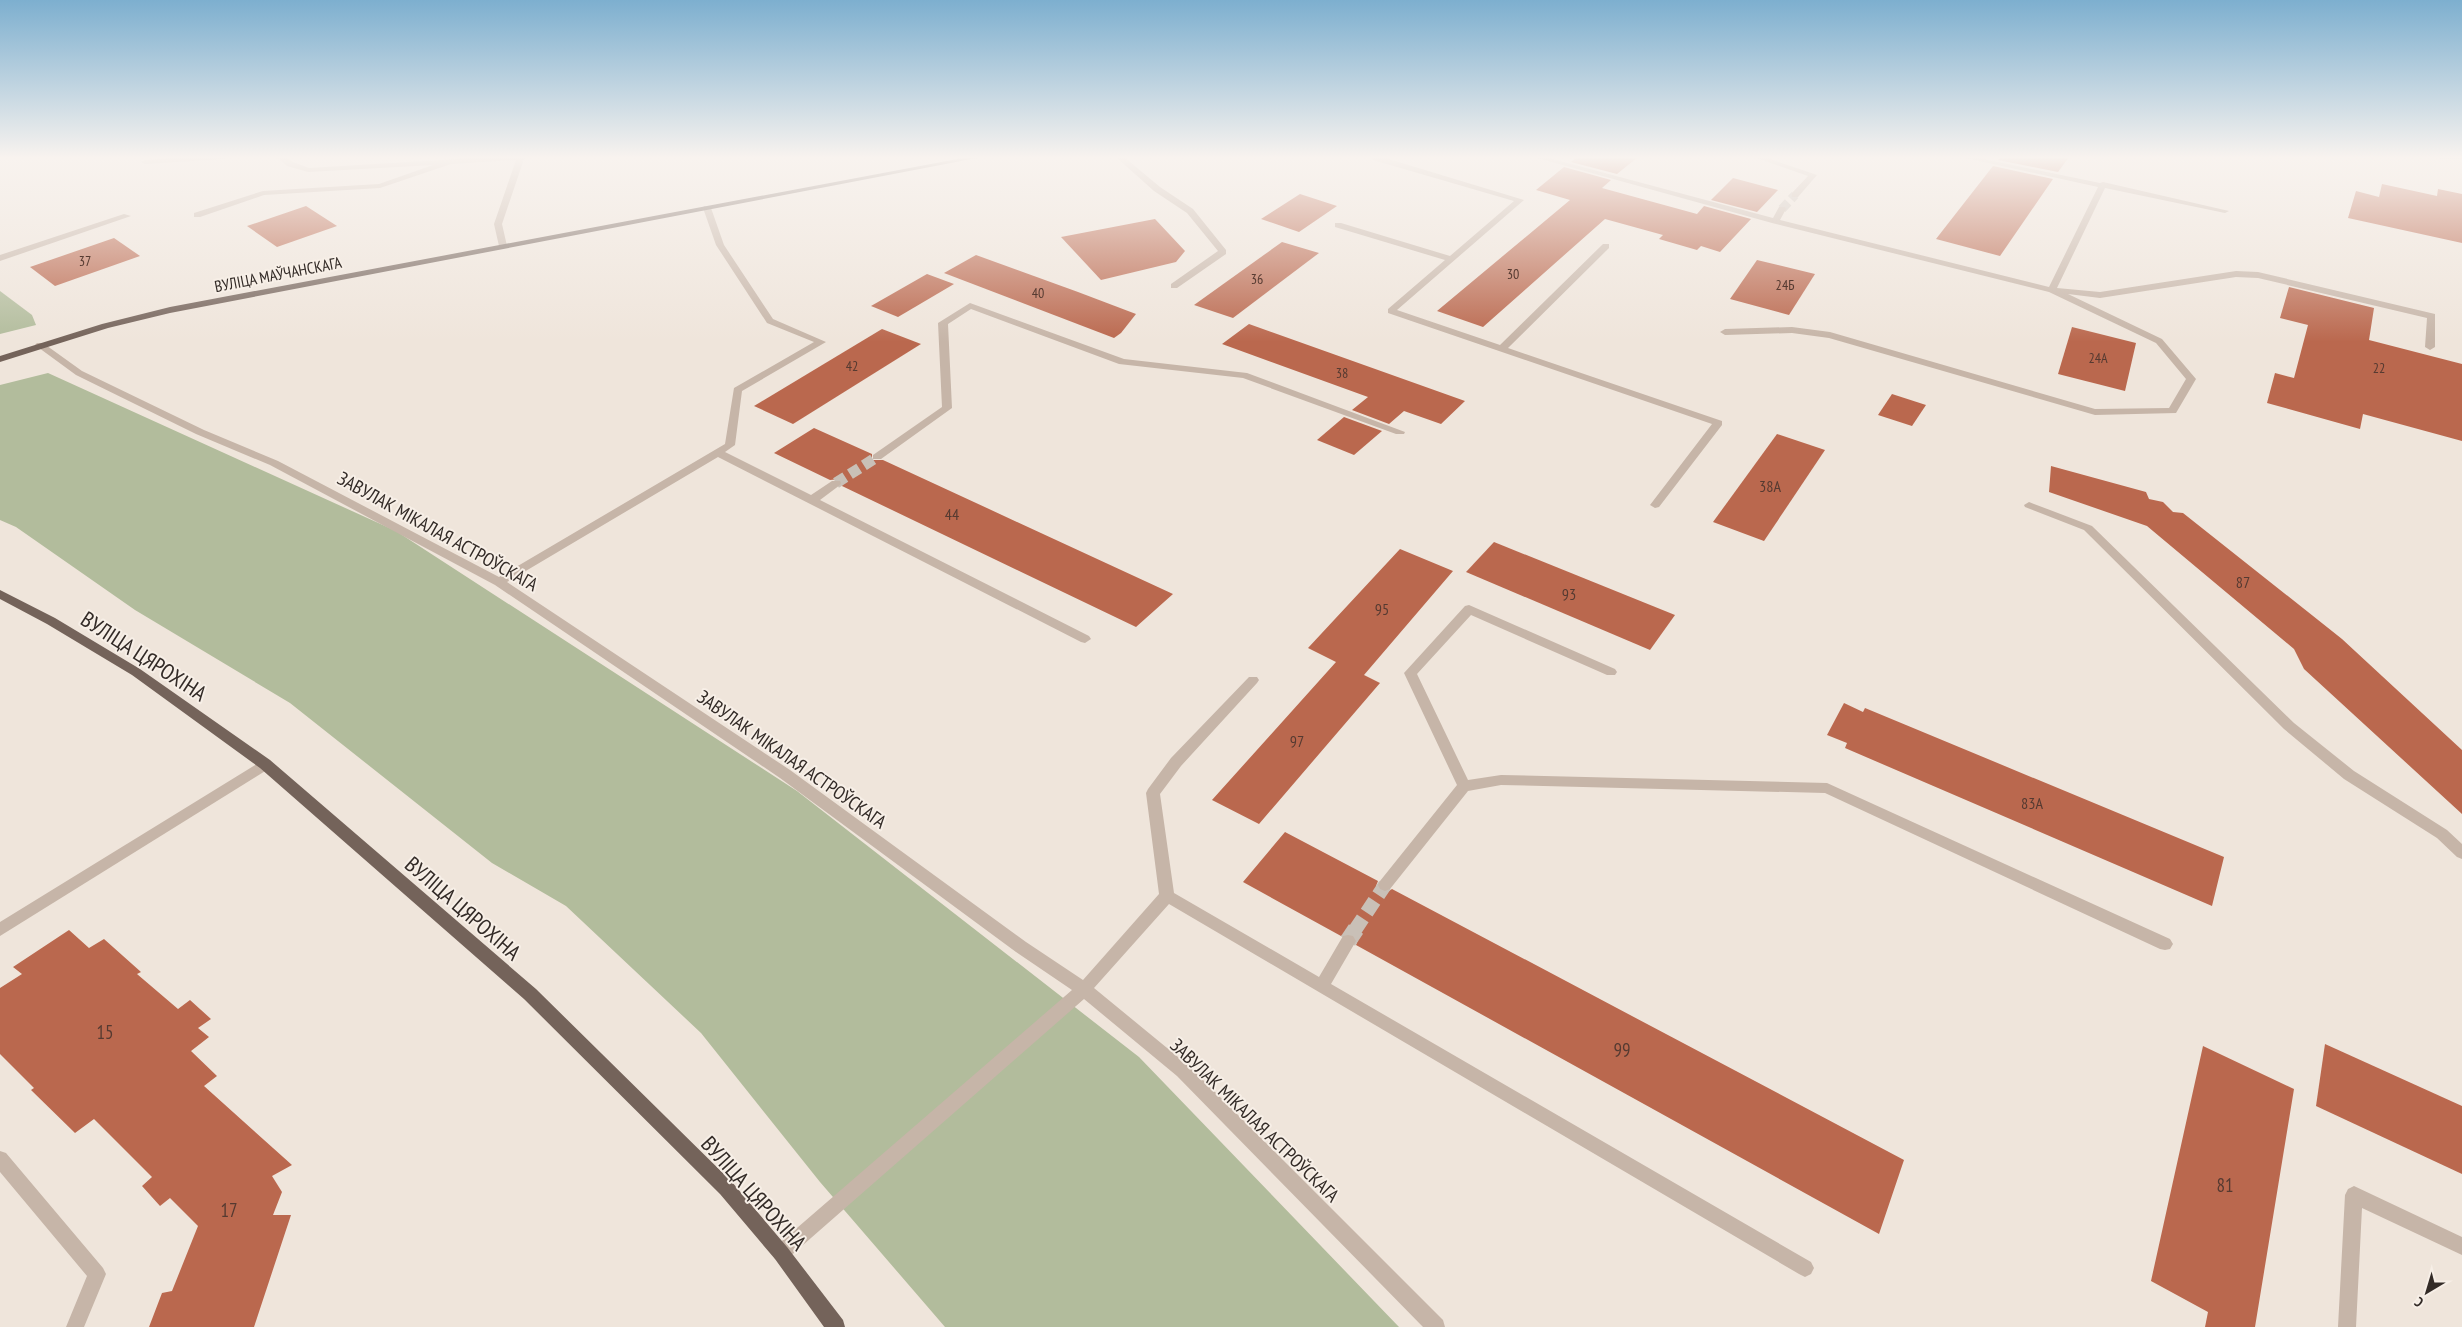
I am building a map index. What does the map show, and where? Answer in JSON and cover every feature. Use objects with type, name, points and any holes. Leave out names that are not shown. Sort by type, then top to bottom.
[{"type":"main road","name":"ВУЛІЦА МАЎЧАНСКАГА","points":[[0,359],[40,345],[170,310],[648,219]]},
{"type":"main road","name":"ВУЛІЦА ЦЯРОХІНА","points":[[0,594],[51,621],[136,672],[265,764],[530,994],[726,1188],[781,1253],[836,1327]]},
{"type":"street","points":[[0,258],[118,219]]},
{"type":"street","points":[[500,219],[498,224],[503,246]]},
{"type":"street","points":[[499,582],[730,445],[737,390],[821,342],[770,321],[720,245],[711,219]]},
{"type":"street","points":[[1174,286],[1223,252],[1196,219]]},
{"type":"street","points":[[1498,219],[1391,311],[1718,424],[1655,505]]},
{"type":"street","points":[[1767,219],[2052,290],[2100,295],[2236,274],[2258,275],[2432,316],[2430,348]]},
{"type":"street","points":[[2052,290],[2086,219]]},
{"type":"street","points":[[1338,225],[1451,259]]},
{"type":"street","points":[[1502,348],[1606,246]]},
{"type":"street","points":[[1725,332],[1792,330],[1830,335],[2095,412],[2172,411],[2191,379],[2159,341],[2052,290]]},
{"type":"street","points":[[877,457],[947,408],[943,323],[970,306],[1122,362],[1244,375],[1400,432]]},
{"type":"street","name":"ЗАВУЛАК МІКАЛАЯ АСТРОЎСКАГА","points":[[40,345],[79,373],[200,432],[274,462],[499,582],[785,774],[1021,947],[1084,989],[1183,1071],[1436,1327]]},
{"type":"street","points":[[718,453],[1085,639]]},
{"type":"street","points":[[812,500],[836,483]]},
{"type":"street","points":[[2029,505],[2088,528],[2289,726],[2349,775],[2442,834],[2462,854]]},
{"type":"street","points":[[1464,786],[1410,673],[1469,608],[1611,672]]},
{"type":"street","points":[[781,1253],[1084,989],[1167,896],[1153,793],[1176,762],[1253,680]]},
{"type":"street","points":[[0,930],[265,764]]},
{"type":"street","points":[[1385,885],[1464,786],[1502,780],[1827,788],[2166,944]]},
{"type":"street","points":[[1167,896],[1805,1268]]},
{"type":"street","points":[[1322,986],[1348,941]]},
{"type":"street","points":[[0,1159],[97,1274],[75,1327]]},
{"type":"street","points":[[2347,1327],[2354,1195],[2462,1246]]},
{"type":"green space","points":[[0,291],[32,315],[36,325],[0,334]]},
{"type":"green space","points":[[48,373],[396,531],[797,791],[1139,1057],[1399,1327],[945,1327],[820,1182],[701,1033],[566,906],[492,863],[290,703],[135,610],[16,527],[0,520],[0,385]]},
{"type":"building","points":[[268,219],[326,219],[337,226],[277,247],[247,226]]},
{"type":"building","points":[[1155,219],[1185,251],[1176,262],[1101,280],[1061,237]]},
{"type":"building","points":[[1261,219],[1318,219],[1299,232]]},
{"type":"building","points":[[1547,219],[1751,219],[1720,252],[1701,246],[1697,250],[1659,239],[1663,235],[1605,219],[1483,327],[1437,311]]},
{"type":"building","points":[[1952,219],[2026,219],[2000,256],[1936,239]]},
{"type":"building","points":[[2352,219],[2462,219],[2462,243]]},
{"type":"building","points":[[114,238],[140,256],[55,286],[30,267]]},
{"type":"building","points":[[1282,242],[1319,253],[1233,318],[1194,305]]},
{"type":"building","points":[[976,255],[1136,314],[1121,333],[1114,338],[944,273]]},
{"type":"building","points":[[1757,260],[1815,274],[1789,315],[1730,299]]},
{"type":"building","points":[[927,274],[954,284],[898,317],[871,306]]},
{"type":"building","points":[[2289,287],[2374,308],[2369,340],[2462,364],[2462,441],[2363,414],[2360,429],[2267,403],[2275,373],[2294,378],[2308,325],[2280,318]]},
{"type":"building","points":[[1249,324],[1465,401],[1441,424],[1404,411],[1389,424],[1352,410],[1368,397],[1222,344]]},
{"type":"building","points":[[2072,327],[2136,343],[2125,391],[2058,374]]},
{"type":"building","points":[[882,329],[921,344],[793,424],[754,406]]},
{"type":"building","points":[[1892,394],[1926,405],[1912,426],[1878,415]]},
{"type":"building","points":[[1344,417],[1382,431],[1354,455],[1317,440]]},
{"type":"building","points":[[814,428],[872,454],[872,460],[883,460],[1173,594],[1136,627],[842,486],[843,482],[840,479],[830,480],[774,453]]},
{"type":"building","points":[[1777,434],[1825,450],[1764,541],[1713,522]]},
{"type":"building","points":[[2051,466],[2146,492],[2149,499],[2163,502],[2173,512],[2183,513],[2342,639],[2462,750],[2462,814],[2304,669],[2294,649],[2147,526],[2049,492]]},
{"type":"building","points":[[1494,542],[1675,615],[1650,650],[1466,572]]},
{"type":"building","points":[[1400,549],[1453,571],[1364,675],[1380,683],[1259,824],[1212,800],[1336,662],[1308,648]]},
{"type":"building","points":[[1844,703],[1863,712],[1865,708],[2224,857],[2212,906],[1845,748],[1847,743],[1827,735]]},
{"type":"building","points":[[1285,832],[1378,881],[1376,886],[1379,891],[1386,893],[1392,889],[1904,1160],[1879,1234],[1356,945],[1358,940],[1353,934],[1348,933],[1341,936],[1243,882]]},
{"type":"building","points":[[69,930],[89,948],[104,939],[141,972],[137,974],[178,1009],[190,1000],[211,1019],[198,1028],[209,1037],[191,1051],[217,1076],[204,1086],[292,1165],[272,1176],[282,1192],[273,1215],[291,1215],[254,1327],[149,1327],[162,1293],[172,1291],[198,1226],[170,1198],[160,1206],[142,1186],[152,1177],[94,1119],[75,1133],[31,1090],[34,1088],[0,1054],[0,988],[22,974],[13,967]]},
{"type":"building","points":[[2325,1044],[2462,1106],[2462,1174],[2316,1106]]},
{"type":"building","points":[[2203,1046],[2294,1089],[2255,1327],[2205,1327],[2208,1312],[2151,1281]]},
{"type":"tunnel","points":[[836,483],[877,457]]},
{"type":"tunnel","points":[[1355,930],[1385,885]]},
{"type":"tunnel","points":[[1348,941],[1356,929]]}]
